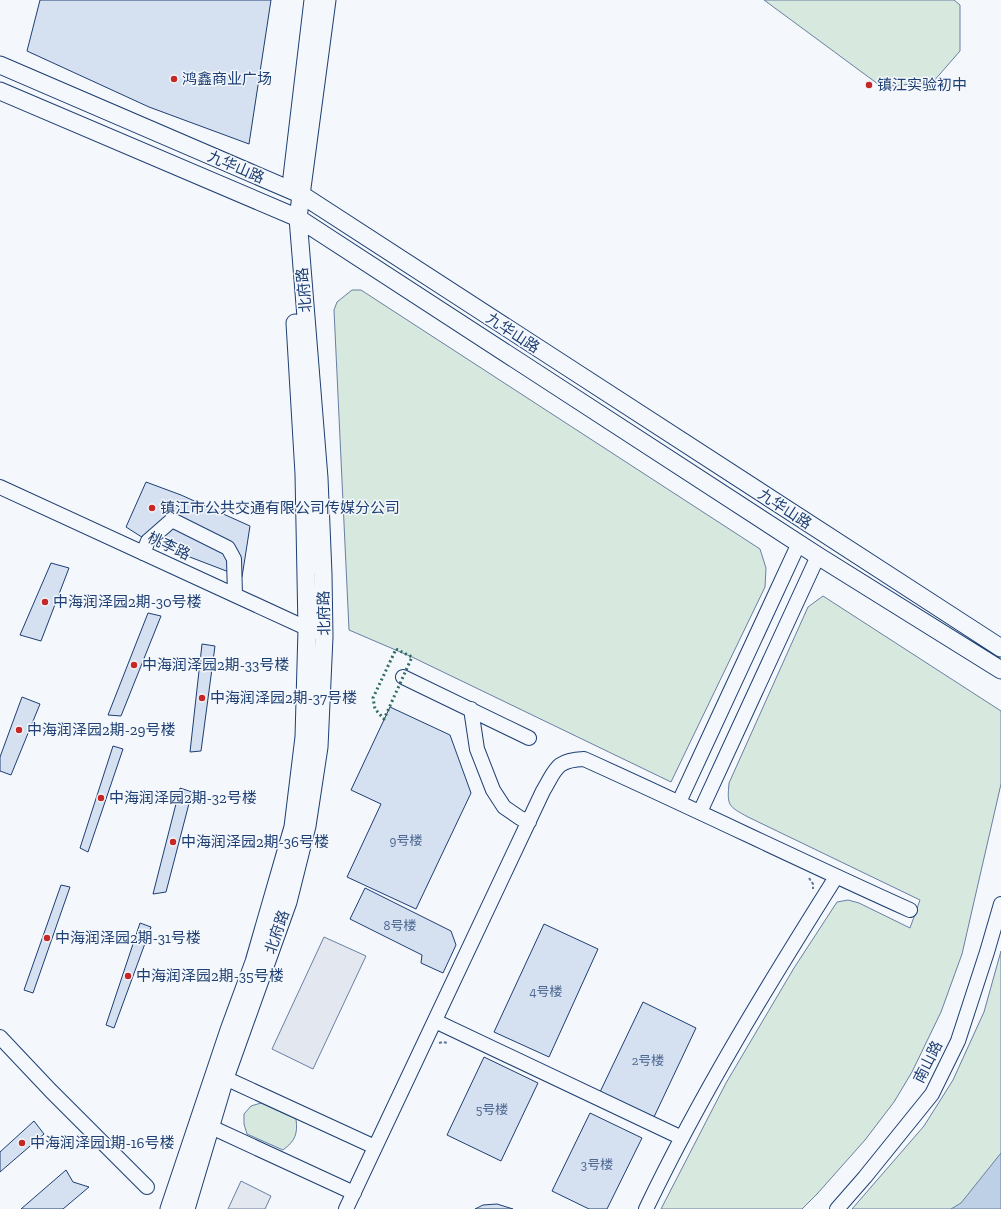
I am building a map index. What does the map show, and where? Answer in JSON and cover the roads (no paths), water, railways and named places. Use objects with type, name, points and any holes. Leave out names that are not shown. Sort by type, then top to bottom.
[{"type":"main road","name":"北府路","points":[[296,193],[312,0]]},
{"type":"main road","name":"北府路","points":[[169,1209],[229,1030],[254,962],[293,827],[304,737],[307,629],[304,474],[293,216],[327,0]]},
{"type":"main road","name":"九华山路","points":[[0,65],[296,193],[1001,648]]},
{"type":"main road","name":"九华山路","points":[[0,91],[293,216],[818,556],[1001,670]]},
{"type":"main road","name":"北府路","points":[[186,1209],[225,1078],[288,902],[307,826],[319,747],[324,637],[319,478],[293,216]]},
{"type":"street","name":"桃李路","points":[[0,487],[324,637]]},
{"type":"street","points":[[143,552],[148,541],[172,520],[228,548],[234,558],[235,595]]},
{"type":"street","points":[[679,802],[799,543]]},
{"type":"street","points":[[700,812],[818,556]]},
{"type":"street","points":[[403,677],[529,738]]},
{"type":"street","points":[[471,709],[477,749],[493,790],[504,807],[520,818],[529,822]]},
{"type":"street","points":[[346,1209],[543,792],[560,764],[569,759],[584,759],[910,910]]},
{"type":"street","points":[[646,1209],[682,1138],[771,980],[836,877]]},
{"type":"street","name":"南山路","points":[[837,1209],[865,1177],[932,1094],[958,1041],[1001,904]]},
{"type":"street","points":[[434,1021],[682,1138]]},
{"type":"street","points":[[0,1037],[51,1091],[147,1187]]},
{"type":"street","points":[[225,1078],[375,1147]]},
{"type":"street","points":[[211,1127],[354,1193]]},
{"type":"water","points":[[1001,1153],[1001,1209],[951,1209],[961,1203]]},
{"type":"place","name":"鸿鑫商业广场","points":[[174,79]]},
{"type":"place","name":"镇江实验初中","points":[[869,85]]},
{"type":"place","name":"镇江市公共交通有限公司传媒分公司","points":[[152,508]]},
{"type":"place","name":"中海润泽园2期-30号楼","points":[[45,602]]},
{"type":"place","name":"中海润泽园2期-33号楼","points":[[134,665]]},
{"type":"place","name":"中海润泽园2期-37号楼","points":[[202,698]]},
{"type":"place","name":"中海润泽园2期-29号楼","points":[[19,730]]},
{"type":"place","name":"中海润泽园2期-32号楼","points":[[101,798]]},
{"type":"place","name":"中海润泽园2期-36号楼","points":[[173,842]]},
{"type":"place","name":"中海润泽园2期-31号楼","points":[[47,938]]},
{"type":"place","name":"中海润泽园2期-35号楼","points":[[128,976]]},
{"type":"place","name":"中海润泽园1期-16号楼","points":[[22,1143]]}]
